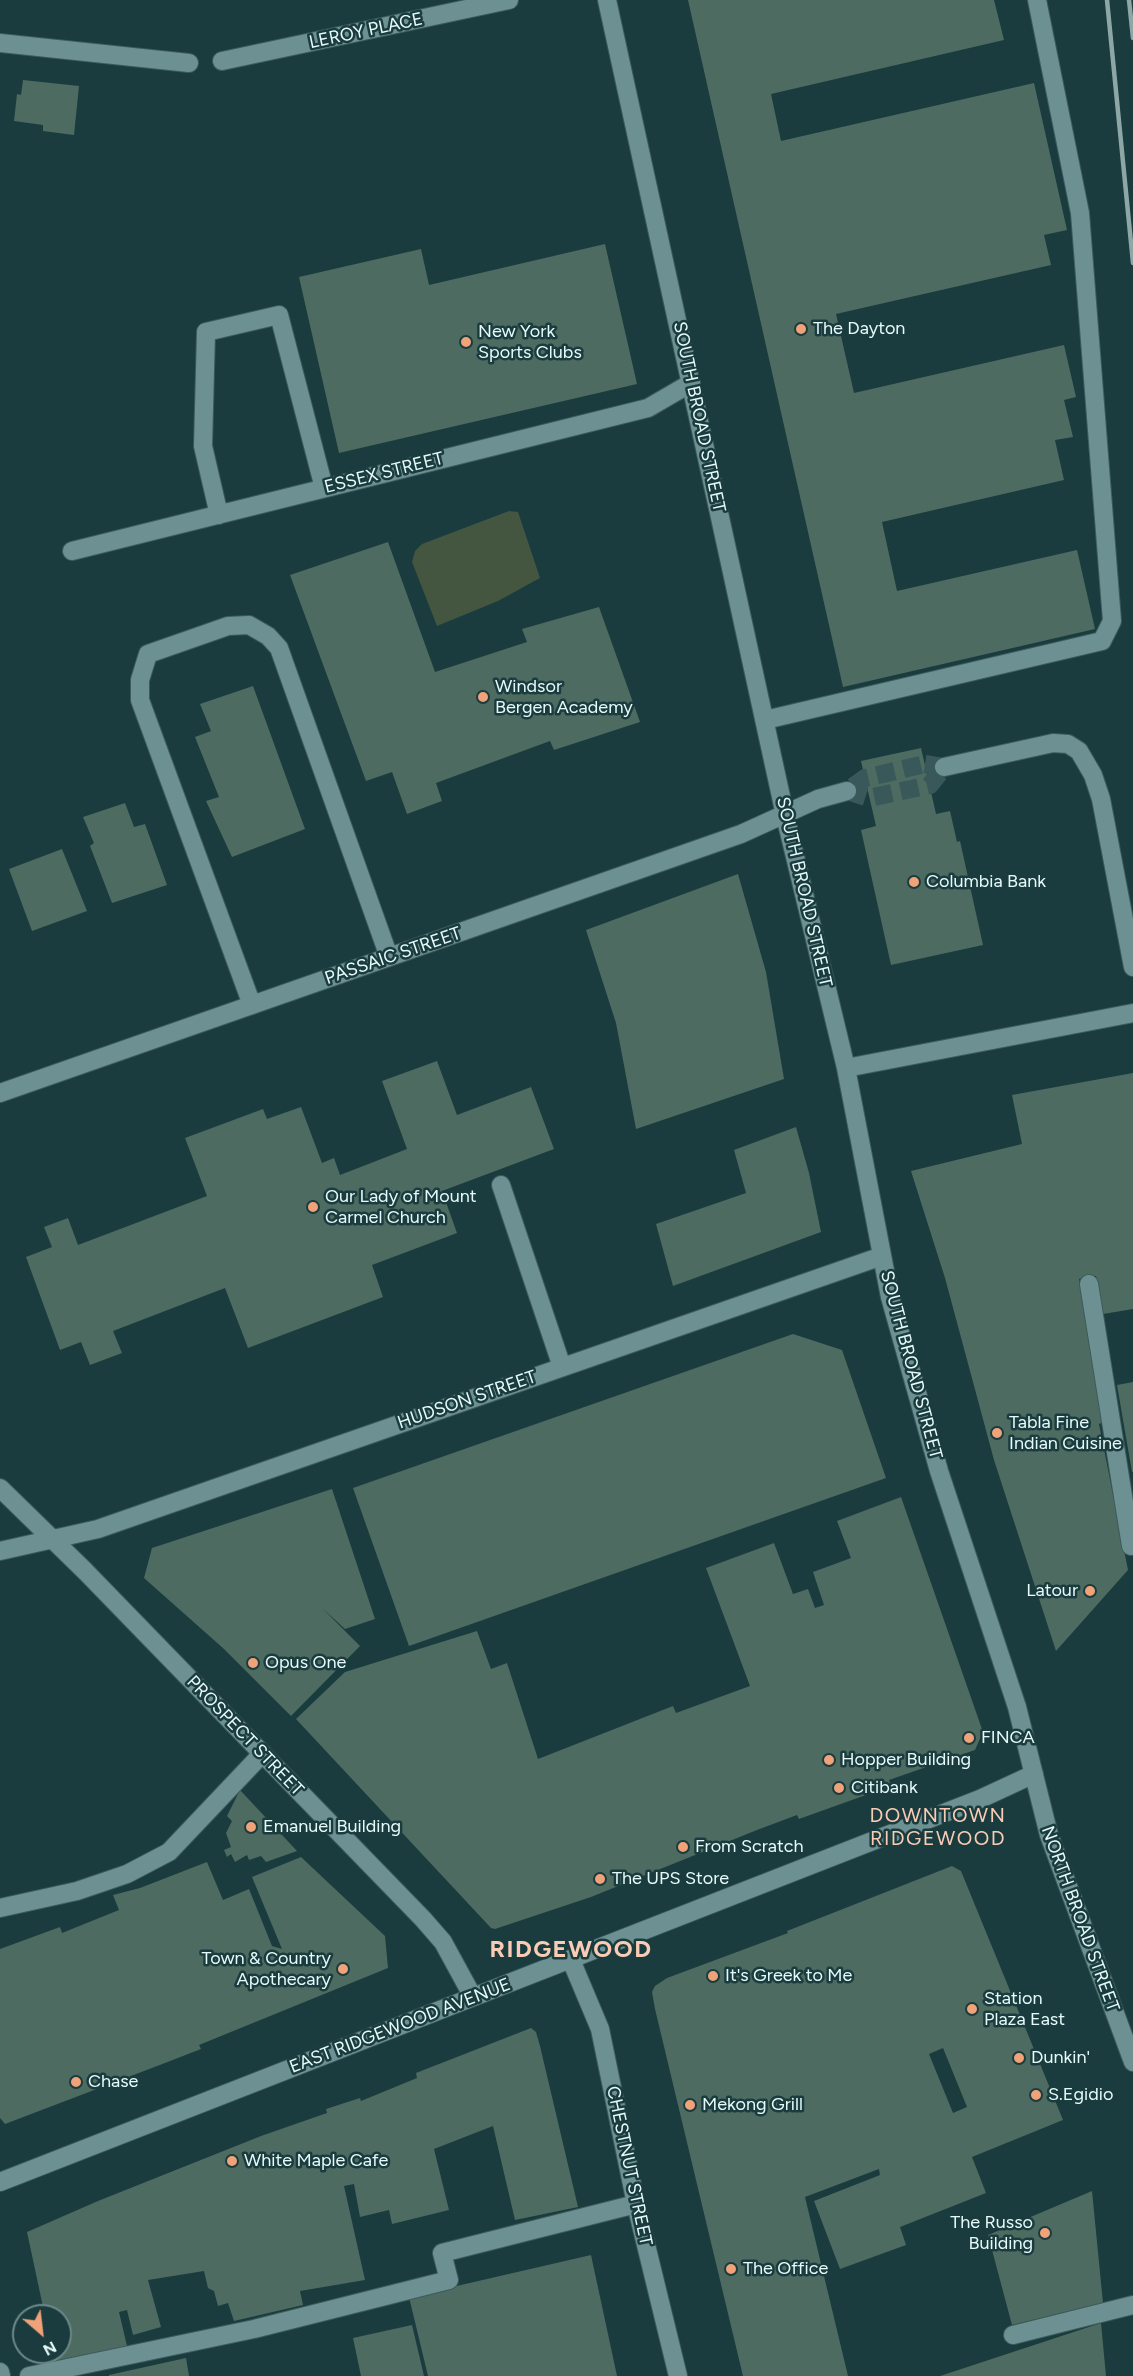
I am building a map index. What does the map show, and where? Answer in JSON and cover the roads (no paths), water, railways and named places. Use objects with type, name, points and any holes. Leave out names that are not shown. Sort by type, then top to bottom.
[{"type":"street","name":"LEROY PLACE","points":[[222,61],[509,0]]},
{"type":"street","name":"SOUTH BROAD STREET","points":[[607,0],[785,815],[846,1068],[890,1297],[939,1471],[1017,1707],[1034,1774]]},
{"type":"street","points":[[765,720],[1102,641],[1112,621],[1080,213],[1037,0]]},
{"type":"street","points":[[0,43],[189,63]]},
{"type":"street","points":[[219,515],[203,446],[206,332],[279,315],[324,488]]},
{"type":"street","name":"ESSEX STREET","points":[[72,551],[648,408],[692,383]]},
{"type":"street","points":[[252,1005],[140,700],[140,680],[148,654],[228,626],[249,625],[268,636],[279,648],[389,957]]},
{"type":"street","points":[[944,767],[1053,743],[1068,744],[1079,751],[1093,775],[1101,799],[1133,967]]},
{"type":"street","name":"PASSAIC STREET","points":[[0,1093],[729,838],[818,799],[847,791]]},
{"type":"street","points":[[846,1068],[1133,1013]]},
{"type":"street","points":[[501,1185],[562,1367]]},
{"type":"street","name":"HUDSON STREET","points":[[0,1551],[98,1529],[882,1256]]},
{"type":"street","points":[[1089,1284],[1131,1546]]},
{"type":"street","name":"PROSPECT STREET","points":[[0,1488],[423,1919],[443,1942],[473,1997]]},
{"type":"street","points":[[0,1908],[77,1891],[127,1874],[169,1852],[262,1754]]},
{"type":"street","name":"EAST RIDGEWOOD AVENUE","points":[[0,2182],[980,1799],[1034,1774]]},
{"type":"street","name":"NORTH BROAD STREET","points":[[1034,1774],[1049,1835],[1133,2062]]},
{"type":"street","name":"CHESTNUT STREET","points":[[571,1960],[600,2029],[636,2204],[678,2376]]},
{"type":"street","points":[[29,2376],[254,2329],[449,2280],[442,2253],[636,2204]]},
{"type":"street","points":[[1013,2335],[1133,2305]]},
{"type":"tunnel","points":[[925,764],[944,767],[930,785],[869,798],[847,791],[865,778],[925,764]]},
{"type":"railway","points":[[1107,0],[1133,263]]},
{"type":"railway","points":[[1129,0],[1133,38]]},
{"type":"place","name":"The Dayton","points":[[801,329]]},
{"type":"place","name":"New York Sports Clubs","points":[[466,342]]},
{"type":"place","name":"Windsor Bergen Academy","points":[[483,697]]},
{"type":"place","name":"Columbia Bank","points":[[914,882]]},
{"type":"place","name":"Our Lady of Mount Carmel Church","points":[[313,1207]]},
{"type":"place","name":"Tabla Fine Indian Cuisine","points":[[997,1433]]},
{"type":"place","name":"Latour","points":[[1090,1591]]},
{"type":"place","name":"Opus One","points":[[253,1663]]},
{"type":"place","name":"FINCA","points":[[969,1738]]},
{"type":"place","name":"Hopper Building","points":[[829,1760]]},
{"type":"place","name":"Citibank","points":[[839,1788]]},
{"type":"place","name":"Emanuel Building","points":[[251,1827]]},
{"type":"place","name":"From Scratch","points":[[683,1847]]},
{"type":"place","name":"The UPS Store","points":[[600,1879]]},
{"type":"place","name":"Town & Country Apothecary","points":[[343,1969]]},
{"type":"place","name":"It's Greek to Me","points":[[713,1976]]},
{"type":"place","name":"Station Plaza East","points":[[972,2009]]},
{"type":"place","name":"Dunkin'","points":[[1019,2058]]},
{"type":"place","name":"Chase","points":[[76,2082]]},
{"type":"place","name":"S.Egidio","points":[[1036,2095]]},
{"type":"place","name":"Mekong Grill","points":[[690,2105]]},
{"type":"place","name":"White Maple Cafe","points":[[232,2161]]},
{"type":"place","name":"The Russo Building","points":[[1045,2233]]},
{"type":"place","name":"The Office","points":[[731,2269]]},
{"type":"district","name":"DOWNTOWN RIDGEWOOD","points":[[938,1828]]},
{"type":"district","name":"RIDGEWOOD","points":[[571,1950]]}]
